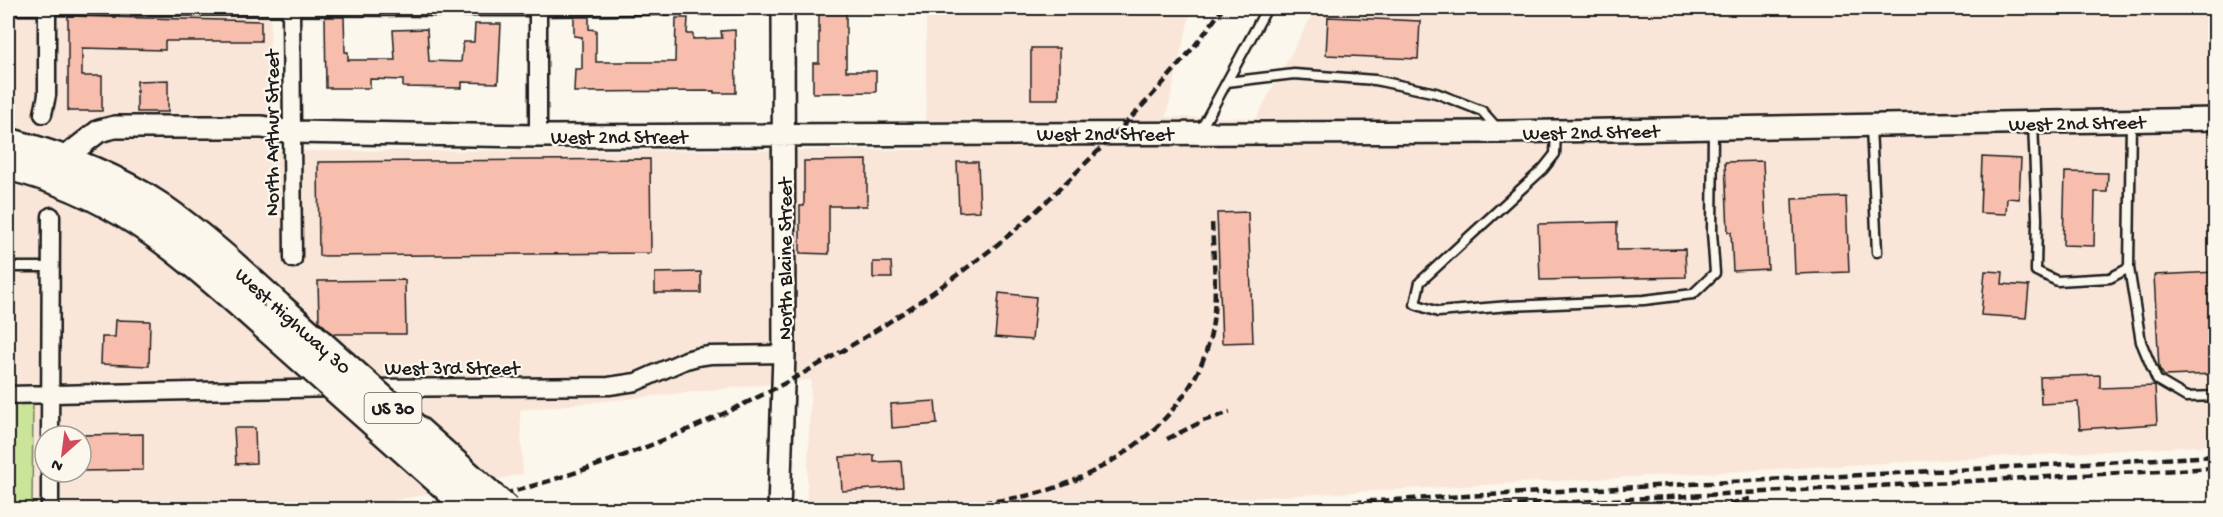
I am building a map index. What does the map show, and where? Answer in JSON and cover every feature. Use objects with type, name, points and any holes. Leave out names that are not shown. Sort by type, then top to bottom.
[{"type":"highway","name":"US 30","points":[[8,142],[56,169]]},
{"type":"highway","name":"US 30","points":[[8,166],[56,169]]},
{"type":"highway","name":"West Highway 30","points":[[56,169],[109,178],[157,205],[206,243],[507,510]]},
{"type":"highway","name":"West Highway 30","points":[[56,169],[102,201],[146,226],[190,260],[472,510]]},
{"type":"street","points":[[43,114],[47,95],[47,8]]},
{"type":"street","name":"North Blaine Street","points":[[779,510],[784,354],[783,8]]},
{"type":"street","name":"North Arthur Street","points":[[291,9],[293,259]]},
{"type":"street","points":[[538,9],[538,136]]},
{"type":"street","name":"West 2nd Street","points":[[56,169],[86,140],[106,128],[262,127],[291,132],[538,136],[784,136],[1500,132],[2216,119]]},
{"type":"street","points":[[50,424],[51,216]]},
{"type":"street","name":"West 3rd Street","points":[[8,395],[319,388],[609,386],[636,382],[697,357],[784,354]]},
{"type":"street","points":[[50,484],[50,510]]},
{"type":"lane","points":[[8,10],[47,8],[783,8]]},
{"type":"lane","points":[[1199,132],[1267,8]]},
{"type":"lane","points":[[1227,82],[1294,74],[1374,80],[1437,93],[1482,111],[1500,132]]},
{"type":"lane","points":[[2131,120],[2128,268],[2142,342],[2157,380],[2186,397],[2216,396]]},
{"type":"lane","points":[[2033,123],[2037,219],[2036,271],[2057,281],[2110,278],[2128,268]]},
{"type":"lane","points":[[1871,126],[1877,252]]},
{"type":"lane","points":[[1556,131],[1555,154],[1542,169],[1420,282],[1415,304],[1438,312],[1509,306],[1644,300],[1693,294],[1714,273],[1713,129]]},
{"type":"lane","points":[[8,267],[50,267]]},
{"type":"shaded area","points":[[8,8],[271,8],[268,151],[926,150],[926,17],[1191,10],[1166,117],[1256,118],[1316,8],[2215,8],[2215,445],[1045,509],[806,510],[811,380],[520,410],[523,474],[355,509],[32,509],[33,401],[8,401]]},
{"type":"green space","points":[[8,401],[33,401],[32,509],[8,509]]},
{"type":"building","points":[[819,13],[846,13],[846,71],[876,71],[876,92],[813,93],[813,63],[819,63]]},
{"type":"building","points":[[68,16],[261,21],[261,41],[165,41],[165,50],[82,48],[82,76],[102,76],[102,111],[68,111]]},
{"type":"building","points":[[325,17],[344,17],[345,52],[348,52],[348,60],[395,60],[393,30],[427,29],[429,61],[461,62],[463,42],[474,42],[475,24],[501,24],[498,83],[462,82],[462,88],[403,87],[403,80],[370,79],[370,88],[326,88]]},
{"type":"building","points":[[574,17],[589,17],[589,29],[596,30],[596,62],[675,62],[676,18],[688,18],[687,34],[693,34],[693,39],[722,38],[721,31],[735,30],[736,93],[714,93],[714,91],[574,92],[575,69],[582,69],[582,37],[574,36]]},
{"type":"building","points":[[1328,17],[1420,21],[1418,59],[1326,55]]},
{"type":"building","points":[[1031,48],[1059,48],[1059,99],[1031,99]]},
{"type":"building","points":[[168,80],[168,112],[137,112],[137,81]]},
{"type":"building","points":[[1982,157],[2021,159],[2019,199],[2007,198],[2006,214],[1980,213]]},
{"type":"building","points":[[650,159],[651,253],[319,256],[318,162]]},
{"type":"building","points":[[867,160],[867,206],[829,206],[829,254],[800,253],[800,206],[804,206],[804,161]]},
{"type":"building","points":[[1763,161],[1768,269],[1733,271],[1731,232],[1728,232],[1725,162]]},
{"type":"building","points":[[957,162],[978,162],[980,211],[959,212]]},
{"type":"building","points":[[2065,172],[2108,173],[2107,192],[2095,192],[2094,246],[2063,245]]},
{"type":"building","points":[[1846,197],[1849,272],[1795,274],[1792,199]]},
{"type":"building","points":[[1248,212],[1253,342],[1222,343],[1217,213]]},
{"type":"building","points":[[1617,222],[1617,250],[1685,249],[1686,277],[1540,280],[1538,224]]},
{"type":"building","points":[[873,262],[891,262],[892,278],[873,278]]},
{"type":"building","points":[[1985,271],[2003,272],[2002,284],[2029,286],[2026,318],[1981,315]]},
{"type":"building","points":[[701,272],[701,293],[655,293],[655,273]]},
{"type":"building","points":[[2216,272],[2216,374],[2164,376],[2159,368],[2154,275]]},
{"type":"building","points":[[405,280],[406,334],[333,334],[319,321],[318,281]]},
{"type":"building","points":[[999,293],[1036,297],[1032,340],[995,337]]},
{"type":"building","points":[[116,320],[150,321],[149,366],[101,364],[102,337],[115,337]]},
{"type":"building","points":[[2100,375],[2100,388],[2155,386],[2157,424],[2080,429],[2078,402],[2041,404],[2040,377]]},
{"type":"building","points":[[935,401],[937,424],[892,428],[891,404]]},
{"type":"building","points":[[234,428],[255,428],[256,463],[236,464]]},
{"type":"building","points":[[143,434],[143,470],[93,471],[93,435]]},
{"type":"building","points":[[874,455],[874,462],[901,461],[903,487],[842,491],[840,457]]},
{"type":"railway","points":[[438,510],[515,491],[591,467],[664,440],[736,408],[806,372],[874,332],[940,288],[1003,240],[1037,210],[1143,105],[1193,48],[1223,8]]},
{"type":"railway","points":[[942,507],[1018,498],[1069,483],[1122,454],[1168,415],[1186,392],[1201,366],[1210,338],[1215,294],[1212,219]]},
{"type":"railway","points":[[1167,439],[1203,421],[1230,412]]},
{"type":"railway","points":[[1205,510],[2216,456]]},
{"type":"railway","points":[[1423,510],[2216,468]]},
{"type":"railway","points":[[1703,510],[1750,499]]}]
